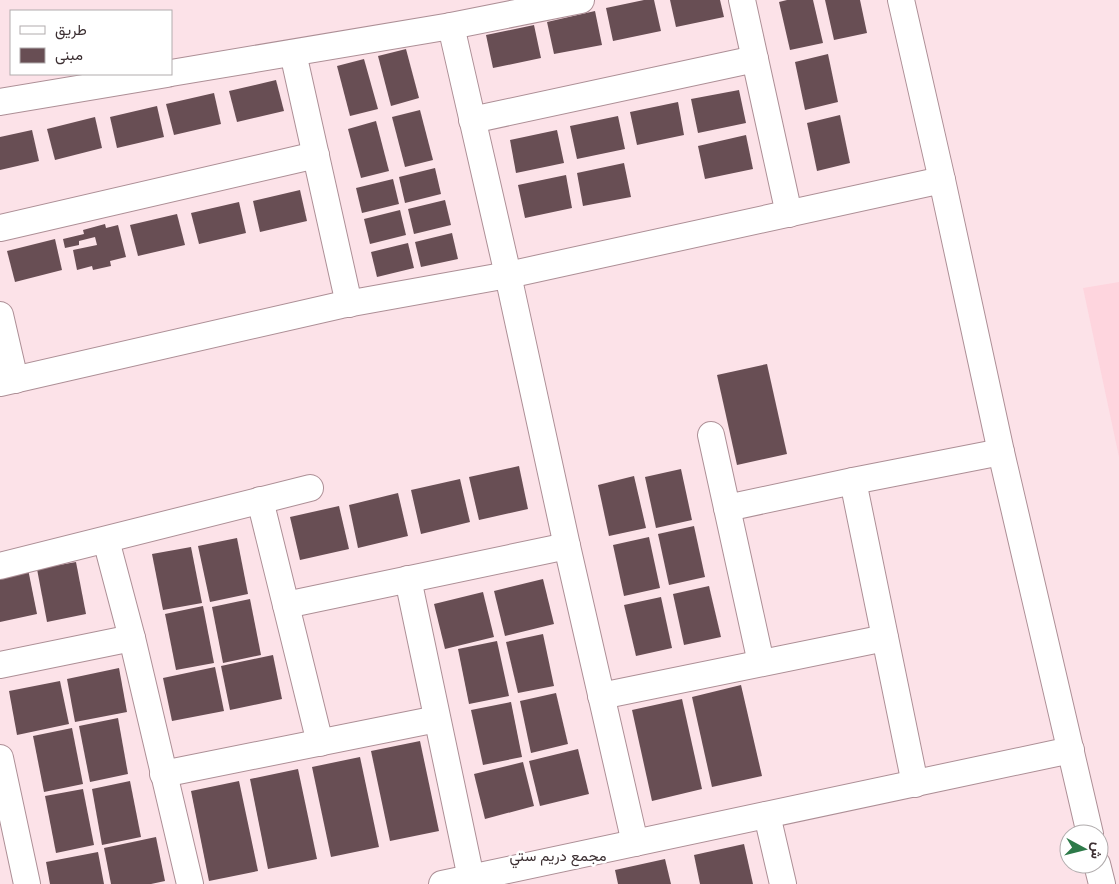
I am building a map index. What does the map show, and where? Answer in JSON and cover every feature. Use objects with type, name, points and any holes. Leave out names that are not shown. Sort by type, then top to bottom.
[{"type":"street","points":[[172,73],[451,26],[581,0]]},
{"type":"street","points":[[742,0],[789,214]]},
{"type":"street","points":[[901,0],[1001,452],[1088,824]]},
{"type":"street","points":[[451,26],[634,843]]},
{"type":"street","points":[[293,53],[349,304]]},
{"type":"street","points":[[472,120],[755,59]]},
{"type":"street","points":[[0,102],[161,75]]},
{"type":"street","points":[[0,228],[316,155]]},
{"type":"street","points":[[0,315],[8,382],[349,304],[508,275],[942,180]]},
{"type":"street","points":[[711,435],[761,663]]},
{"type":"street","points":[[727,508],[1001,452]]},
{"type":"street","points":[[852,481],[915,784]]},
{"type":"street","points":[[0,566],[310,488]]},
{"type":"street","points":[[260,500],[320,743]]},
{"type":"street","points":[[106,540],[132,638],[190,884]]},
{"type":"street","points":[[286,605],[567,546]]},
{"type":"street","points":[[408,579],[471,878]]},
{"type":"street","points":[[0,665],[132,638]]},
{"type":"street","points":[[601,696],[885,638]]},
{"type":"street","points":[[164,774],[437,719]]},
{"type":"street","points":[[442,884],[1071,750]]},
{"type":"street","points":[[0,758],[6,813],[27,884]]},
{"type":"street","points":[[767,815],[783,884]]},
{"type":"shaded area","points":[[1119,282],[1119,457],[1083,288]]},
{"type":"building","points":[[644,0],[654,0],[661,31],[613,41],[606,8]]},
{"type":"building","points":[[670,0],[720,0],[724,17],[676,27]]},
{"type":"building","points":[[787,0],[813,0],[823,43],[790,50],[779,2]]},
{"type":"building","points":[[825,0],[860,0],[867,33],[834,40]]},
{"type":"building","points":[[595,11],[602,45],[554,54],[547,22]]},
{"type":"building","points":[[534,25],[541,58],[493,68],[486,35]]},
{"type":"building","points":[[406,49],[419,98],[391,106],[378,56]]},
{"type":"building","points":[[828,54],[838,102],[805,110],[795,62]]},
{"type":"building","points":[[364,59],[378,109],[350,116],[337,66]]},
{"type":"building","points":[[276,80],[284,111],[237,122],[229,91]]},
{"type":"building","points":[[739,90],[746,123],[698,133],[691,99]]},
{"type":"building","points":[[214,93],[221,124],[174,135],[166,104]]},
{"type":"building","points":[[678,102],[684,135],[637,145],[630,112]]},
{"type":"building","points":[[157,106],[164,137],[117,148],[110,117]]},
{"type":"building","points":[[420,110],[433,160],[405,167],[392,117]]},
{"type":"building","points":[[840,115],[850,163],[817,171],[807,123]]},
{"type":"building","points":[[618,116],[625,149],[577,159],[570,126]]},
{"type":"building","points":[[95,117],[102,148],[55,160],[47,129]]},
{"type":"building","points":[[376,121],[389,171],[361,178],[348,129]]},
{"type":"building","points":[[32,130],[39,161],[0,170],[0,137]]},
{"type":"building","points":[[557,130],[564,163],[516,173],[510,140]]},
{"type":"building","points":[[746,135],[753,169],[705,179],[698,146]]},
{"type":"building","points":[[624,163],[631,197],[583,206],[577,173]]},
{"type":"building","points":[[435,168],[441,194],[405,203],[399,177]]},
{"type":"building","points":[[566,175],[572,208],[525,218],[518,185]]},
{"type":"building","points":[[393,179],[399,204],[362,213],[356,188]]},
{"type":"building","points":[[300,190],[307,221],[260,232],[253,201]]},
{"type":"building","points":[[445,200],[451,225],[414,234],[408,209]]},
{"type":"building","points":[[239,202],[246,233],[199,244],[191,213]]},
{"type":"building","points":[[400,210],[406,235],[370,244],[364,219]]},
{"type":"building","points":[[177,214],[185,245],[138,256],[130,225]]},
{"type":"building","points":[[105,224],[106,228],[118,225],[126,257],[110,261],[111,266],[93,270],[92,266],[77,270],[73,250],[97,245],[95,237],[79,241],[79,245],[65,248],[63,239],[84,234],[83,230]]},
{"type":"building","points":[[452,233],[458,259],[421,267],[415,242]]},
{"type":"building","points":[[55,239],[62,270],[15,282],[7,251]]},
{"type":"building","points":[[408,243],[414,268],[377,277],[371,252]]},
{"type":"building","points":[[767,364],[787,454],[737,465],[717,375]]},
{"type":"building","points":[[519,466],[528,509],[479,520],[469,477]]},
{"type":"building","points":[[681,469],[692,520],[656,528],[645,477]]},
{"type":"building","points":[[634,476],[646,528],[609,536],[598,485]]},
{"type":"building","points":[[460,479],[470,522],[421,534],[411,490]]},
{"type":"building","points":[[398,493],[408,536],[358,548],[349,505]]},
{"type":"building","points":[[339,506],[349,549],[300,560],[290,517]]},
{"type":"building","points":[[694,526],[705,577],[669,585],[658,534]]},
{"type":"building","points":[[649,537],[660,588],[624,596],[613,545]]},
{"type":"building","points":[[237,538],[248,594],[210,602],[198,546]]},
{"type":"building","points":[[191,547],[202,603],[163,610],[152,554]]},
{"type":"building","points":[[76,562],[86,614],[47,622],[37,569]]},
{"type":"building","points":[[28,569],[37,614],[0,622],[0,575]]},
{"type":"building","points":[[543,579],[554,624],[505,636],[494,591]]},
{"type":"building","points":[[709,586],[721,637],[684,645],[673,594]]},
{"type":"building","points":[[483,592],[494,637],[445,649],[434,604]]},
{"type":"building","points":[[661,597],[672,648],[636,656],[624,605]]},
{"type":"building","points":[[250,599],[261,655],[223,663],[212,607]]},
{"type":"building","points":[[203,606],[214,663],[176,670],[165,614]]},
{"type":"building","points":[[543,634],[554,686],[518,693],[506,642]]},
{"type":"building","points":[[497,641],[509,696],[469,704],[458,649]]},
{"type":"building","points":[[273,655],[282,699],[230,710],[221,666]]},
{"type":"building","points":[[215,667],[224,711],[172,721],[163,678]]},
{"type":"building","points":[[119,668],[127,712],[75,722],[67,679]]},
{"type":"building","points":[[60,681],[69,724],[17,735],[9,691]]},
{"type":"building","points":[[741,685],[762,776],[712,787],[692,697]]},
{"type":"building","points":[[556,693],[568,744],[531,753],[520,701]]},
{"type":"building","points":[[682,699],[702,789],[652,801],[632,710]]},
{"type":"building","points":[[511,702],[522,757],[483,765],[471,710]]},
{"type":"building","points":[[118,718],[128,774],[90,782],[79,726]]},
{"type":"building","points":[[72,728],[83,784],[44,792],[33,736]]},
{"type":"building","points":[[420,741],[439,831],[390,841],[371,751]]},
{"type":"building","points":[[578,749],[589,794],[540,806],[529,761]]},
{"type":"building","points":[[360,757],[379,847],[331,857],[312,767]]},
{"type":"building","points":[[523,762],[534,806],[485,819],[474,774]]},
{"type":"building","points":[[298,769],[317,859],[268,869],[250,779]]},
{"type":"building","points":[[130,781],[141,837],[102,845],[92,789]]},
{"type":"building","points":[[239,781],[258,871],[209,881],[191,791]]},
{"type":"building","points":[[83,789],[94,845],[56,853],[45,796]]},
{"type":"building","points":[[156,837],[165,881],[151,884],[111,884],[104,848]]},
{"type":"building","points":[[744,844],[753,884],[700,884],[694,855]]},
{"type":"building","points":[[98,852],[104,884],[50,884],[46,862]]},
{"type":"building","points":[[665,859],[671,884],[618,884],[615,870]]},
{"type":"district","name":"مجمع دريم ستي","points":[[558,856]]}]
